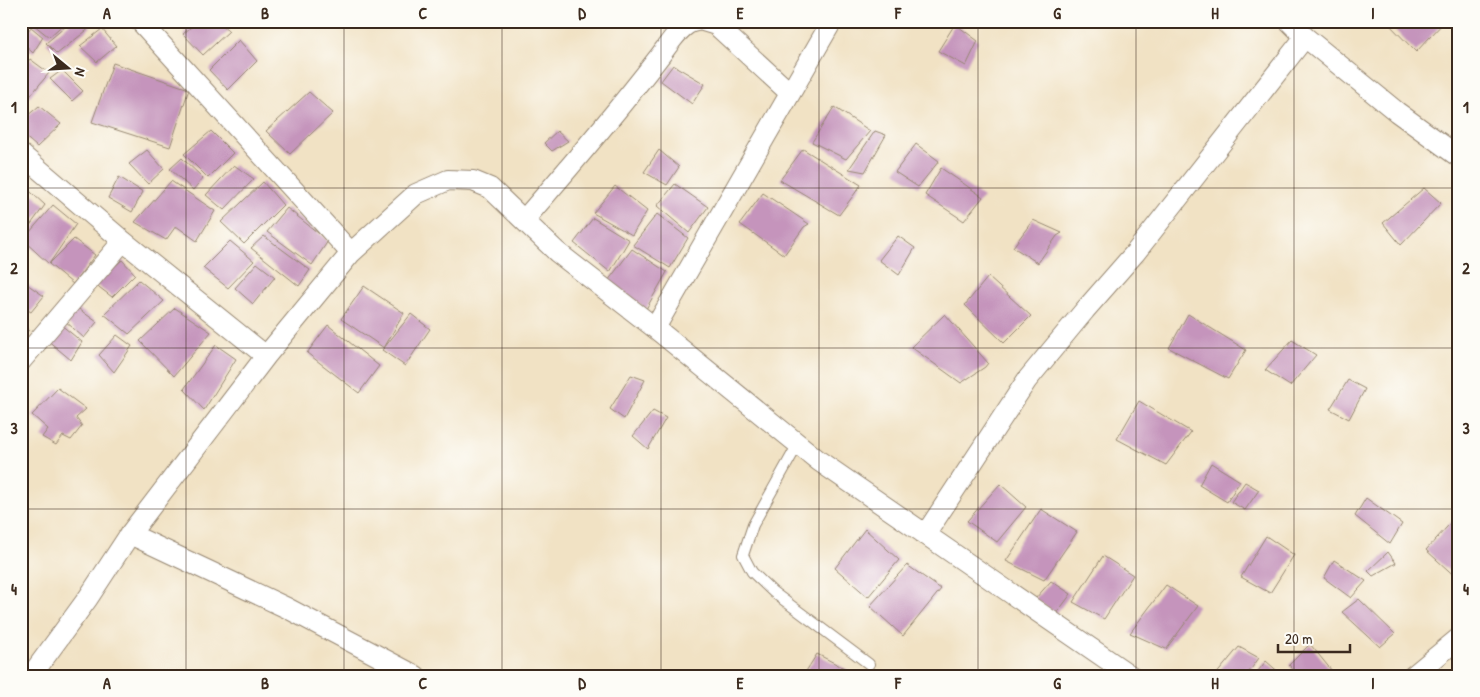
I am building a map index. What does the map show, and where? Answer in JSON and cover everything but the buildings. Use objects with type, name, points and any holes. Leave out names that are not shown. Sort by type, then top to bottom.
[{"type":"street","points":[[140,21],[351,252]]},
{"type":"street","points":[[524,220],[625,102],[676,36],[685,26],[697,21]]},
{"type":"street","points":[[703,21],[716,25],[790,93]]},
{"type":"street","points":[[655,328],[832,21]]},
{"type":"street","points":[[1289,21],[1305,38],[1397,112],[1459,157]]},
{"type":"street","points":[[925,535],[1027,380],[1085,310],[1135,254],[1305,38]]},
{"type":"street","points":[[21,154],[123,241],[266,356]]},
{"type":"street","points":[[31,676],[88,598],[130,534],[266,356],[351,252],[416,194],[448,180],[474,181],[490,188],[557,252],[655,328],[819,461],[1131,676]]},
{"type":"street","points":[[21,361],[123,241]]},
{"type":"street","points":[[130,534],[287,608],[416,676]]},
{"type":"street","points":[[1413,676],[1459,638]]},
{"type":"lane","points":[[798,444],[753,524],[743,555],[752,572],[773,592],[869,664]]}]
